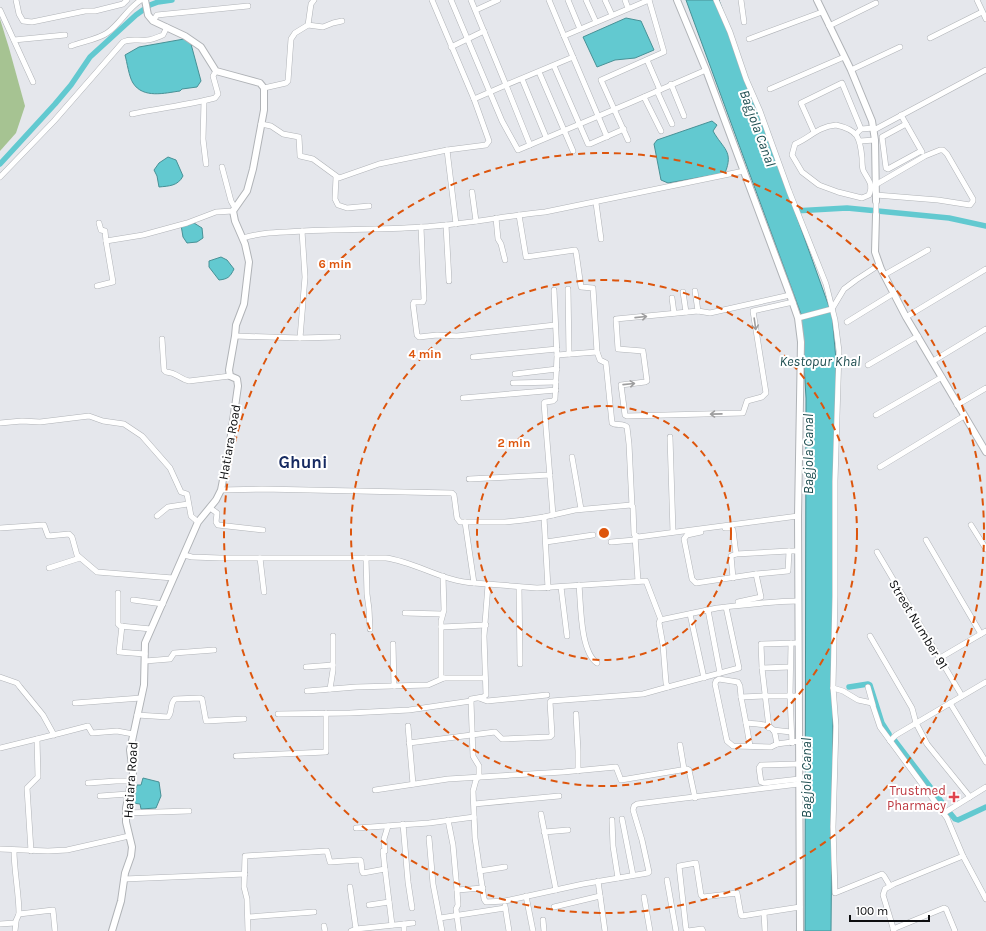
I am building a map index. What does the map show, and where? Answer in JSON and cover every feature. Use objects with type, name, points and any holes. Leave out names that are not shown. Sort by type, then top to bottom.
[{"type":"street","points":[[16,0],[19,14],[23,20],[32,22],[86,10],[95,11],[123,4],[127,0]]},
{"type":"street","points":[[71,46],[105,35],[133,5],[144,0],[148,15],[153,21],[185,36],[201,47],[216,71],[260,83],[264,88],[264,110],[254,163],[249,186],[234,210]]},
{"type":"street","points":[[308,25],[311,4],[314,0]]},
{"type":"street","points":[[261,124],[271,126],[283,134],[299,137],[300,156],[313,158],[339,178],[379,164],[447,150],[484,146],[489,141],[474,99],[432,0]]},
{"type":"street","points":[[452,0],[502,121],[517,149],[519,150],[706,70]]},
{"type":"street","points":[[472,0],[530,145]]},
{"type":"street","points":[[476,10],[492,1],[498,0]]},
{"type":"street","points":[[549,0],[607,137]]},
{"type":"street","points":[[568,0],[580,29]]},
{"type":"street","points":[[586,0],[596,22]]},
{"type":"street","points":[[605,0],[612,15]]},
{"type":"street","points":[[625,0],[628,8]]},
{"type":"street","points":[[677,0],[706,70],[798,318],[801,342],[798,516],[798,782],[800,931]]},
{"type":"street","points":[[716,0],[730,32],[826,284],[839,358],[835,481],[833,688],[836,726],[833,827],[835,893],[882,874],[890,886]]},
{"type":"street","points":[[741,0],[744,22]]},
{"type":"street","points":[[817,0],[851,70],[870,114],[874,129],[876,198],[875,252],[879,265],[906,317],[986,452]]},
{"type":"street","points":[[977,0],[986,19]]},
{"type":"street","points":[[564,36],[646,1],[664,50],[663,53],[601,80],[628,140]]},
{"type":"street","points":[[829,26],[876,3]]},
{"type":"street","points":[[153,21],[157,15],[248,6]]},
{"type":"street","points":[[0,10],[33,82]]},
{"type":"street","points":[[749,39],[822,12]]},
{"type":"street","points":[[930,38],[982,12]]},
{"type":"street","points":[[264,88],[286,83],[288,81],[291,39],[295,33],[308,25],[324,27],[342,21]]},
{"type":"street","points":[[0,177],[54,121],[123,42],[129,40],[149,40],[159,37],[163,35],[166,27]]},
{"type":"street","points":[[451,47],[484,31]]},
{"type":"street","points":[[14,40],[65,35]]},
{"type":"street","points":[[851,70],[900,47]]},
{"type":"street","points":[[770,89],[844,56]]},
{"type":"street","points":[[474,99],[573,57]]},
{"type":"street","points":[[646,60],[672,124]]},
{"type":"street","points":[[554,66],[589,144],[624,130]]},
{"type":"street","points":[[856,134],[861,129],[874,129],[986,70]]},
{"type":"street","points":[[132,114],[215,98],[218,95],[213,76],[216,71]]},
{"type":"street","points":[[539,72],[573,151]]},
{"type":"street","points":[[522,79],[546,138]]},
{"type":"street","points":[[814,132],[801,102],[842,83],[861,129]]},
{"type":"street","points":[[671,84],[684,116]]},
{"type":"street","points":[[644,97],[661,131]]},
{"type":"street","points":[[204,101],[203,139],[206,164]]},
{"type":"street","points":[[901,115],[925,156]]},
{"type":"street","points":[[906,124],[882,137],[886,168],[888,169],[921,151]]},
{"type":"street","points":[[875,185],[863,169],[860,141],[856,134],[846,127],[836,125],[827,126],[795,144],[793,148],[792,155],[802,172],[819,185],[838,192],[862,198],[869,195],[875,185],[914,164],[925,156],[940,150],[945,152],[973,199],[972,204],[970,205],[938,200],[876,198]]},
{"type":"street","points":[[860,141],[874,140]]},
{"type":"street","points":[[447,150],[456,224]]},
{"type":"street","points":[[222,167],[234,210]]},
{"type":"street","points":[[243,238],[254,234],[279,232],[421,227],[456,224],[545,212],[596,203],[744,171]]},
{"type":"street","points":[[336,177],[335,199],[338,205],[347,208],[369,206]]},
{"type":"street","points":[[472,192],[476,221]]},
{"type":"street","points":[[596,203],[601,239]]},
{"type":"street","points":[[106,241],[142,235],[187,223],[216,212],[234,210]]},
{"type":"street","name":"Hatiara Road","points":[[112,931],[132,847],[126,813],[128,794],[133,772],[130,750],[144,686],[145,643],[198,522],[216,500],[221,490],[229,449],[238,386],[237,379],[230,376],[230,365],[236,325],[244,304],[250,262],[249,254],[235,221],[234,210]]},
{"type":"street","points":[[519,215],[526,258],[574,250],[576,252],[582,288],[591,287],[593,289],[597,352],[600,360],[606,363],[612,422],[614,424],[627,427],[638,581]]},
{"type":"street","points":[[496,218],[498,239],[502,244],[505,260]]},
{"type":"street","points":[[97,286],[113,282],[105,232],[101,230],[99,223]]},
{"type":"street","points":[[446,225],[449,281]]},
{"type":"street","points":[[421,227],[424,301],[414,302],[413,304],[417,336],[457,336],[555,325]]},
{"type":"street","points":[[300,338],[305,278],[302,231]]},
{"type":"street","points":[[884,275],[928,250]]},
{"type":"street","points":[[798,318],[831,309],[844,289],[879,265]]},
{"type":"street","points":[[906,317],[986,269]]},
{"type":"street","points":[[568,289],[569,354]]},
{"type":"street","points":[[553,515],[544,403],[554,401],[556,390],[557,349],[554,290]]},
{"type":"street","points":[[695,291],[698,311]]},
{"type":"street","points":[[683,292],[686,312]]},
{"type":"street","points":[[847,322],[894,293]]},
{"type":"street","points":[[672,298],[674,313]]},
{"type":"street","points":[[752,304],[766,393],[764,396],[747,402],[742,413],[626,416],[624,414],[621,386],[646,382],[644,352],[640,350],[618,349],[615,320],[698,311],[710,313],[752,304],[792,299]]},
{"type":"street","points":[[754,311],[792,299]]},
{"type":"street","points":[[933,361],[986,330]]},
{"type":"street","points":[[868,365],[917,335]]},
{"type":"street","points":[[235,336],[300,338],[338,337]]},
{"type":"street","points":[[162,339],[164,370],[166,372],[174,373],[183,379],[189,380],[230,376]]},
{"type":"street","points":[[473,357],[557,349]]},
{"type":"street","points":[[557,355],[597,352]]},
{"type":"street","points":[[515,374],[557,369]]},
{"type":"street","points":[[876,415],[942,377]]},
{"type":"street","points":[[513,383],[556,382]]},
{"type":"street","points":[[957,404],[986,388]]},
{"type":"street","points":[[463,398],[556,390]]},
{"type":"street","points":[[0,423],[22,420],[40,422],[89,416],[103,421],[124,424],[142,436],[164,460],[170,468],[181,492],[187,494],[191,516],[198,522]]},
{"type":"street","points":[[880,467],[964,416]]},
{"type":"street","points":[[670,437],[673,532]]},
{"type":"street","points":[[572,457],[581,509]]},
{"type":"street","points":[[469,479],[550,475]]},
{"type":"street","points":[[221,490],[262,489],[452,493],[454,495],[457,518],[460,522],[505,522],[544,517],[581,509],[632,506]]},
{"type":"street","points":[[158,516],[168,507],[188,504]]},
{"type":"street","points":[[210,508],[218,513],[216,522],[218,525],[263,530]]},
{"type":"street","points":[[611,542],[673,532],[798,516]]},
{"type":"street","points":[[544,517],[548,588]]},
{"type":"street","points":[[465,522],[474,583]]},
{"type":"street","points":[[0,528],[44,525],[49,536],[69,534],[72,537],[75,550],[80,558],[93,569],[102,573],[173,578]]},
{"type":"street","points":[[971,525],[986,549]]},
{"type":"street","points":[[736,554],[733,530],[731,528],[694,533],[684,537],[692,579],[695,582],[699,583],[756,574],[798,570]]},
{"type":"street","points":[[546,542],[593,536]]},
{"type":"street","points":[[926,540],[983,633],[940,658]]},
{"type":"street","points":[[788,571],[789,551]]},
{"type":"street","points":[[733,578],[732,555],[798,551]]},
{"type":"street","name":"Street Number 91","points":[[877,552],[962,696]]},
{"type":"street","points":[[184,555],[195,557],[394,559],[463,582],[519,588],[548,588],[646,581],[661,620],[659,622],[663,645],[666,683],[668,687]]},
{"type":"street","points":[[49,568],[80,558]]},
{"type":"street","points":[[260,558],[264,592]]},
{"type":"street","points":[[366,558],[370,629]]},
{"type":"street","points":[[738,602],[761,597],[756,574]]},
{"type":"street","points":[[443,576],[444,610],[442,614],[441,627],[441,676],[444,678]]},
{"type":"street","points":[[278,714],[409,710],[471,701],[471,699],[483,697],[486,694],[484,636],[488,585]]},
{"type":"street","points":[[579,585],[585,641],[592,659],[597,663]]},
{"type":"street","points":[[561,587],[567,636]]},
{"type":"street","points":[[519,588],[520,664]]},
{"type":"street","points":[[118,593],[117,623],[122,626],[151,629]]},
{"type":"street","points":[[133,600],[163,604]]},
{"type":"street","points":[[661,620],[726,607],[765,602],[798,600]]},
{"type":"street","points":[[409,743],[496,732],[502,739],[551,737],[551,701],[643,694],[738,668],[726,607]]},
{"type":"street","points":[[708,610],[720,673]]},
{"type":"street","points":[[404,613],[442,614]]},
{"type":"street","points":[[690,614],[704,678]]},
{"type":"street","points":[[441,627],[486,625]]},
{"type":"street","points":[[122,626],[119,652],[145,658],[170,659],[174,653],[214,650]]},
{"type":"street","points":[[330,689],[333,665],[333,636]]},
{"type":"street","points":[[870,636],[912,708],[916,723],[926,744],[970,797]]},
{"type":"street","points":[[791,643],[790,696],[792,742]]},
{"type":"street","points":[[777,744],[771,729],[765,696],[761,644],[798,643]]},
{"type":"street","points":[[393,644],[394,686]]},
{"type":"street","points":[[306,667],[333,665]]},
{"type":"street","points":[[762,668],[790,667]]},
{"type":"street","points":[[0,677],[17,683],[43,715],[54,735]]},
{"type":"street","points":[[307,691],[430,684],[444,678],[485,678]]},
{"type":"street","points":[[750,746],[740,686],[738,682],[719,679],[715,684],[727,742],[733,746],[771,747],[777,744],[799,741]]},
{"type":"street","points":[[890,741],[896,734],[986,683]]},
{"type":"street","points":[[868,687],[878,724],[944,813],[963,856],[986,899]]},
{"type":"street","points":[[833,688],[843,691],[858,700],[873,705]]},
{"type":"street","points":[[479,698],[487,701],[547,695]]},
{"type":"street","points":[[741,698],[798,696]]},
{"type":"street","points":[[75,703],[141,698]]},
{"type":"street","points":[[137,715],[168,718],[170,715],[172,702],[175,699],[200,698],[202,700],[206,721],[244,719]]},
{"type":"street","points":[[471,701],[473,756],[479,766],[478,777],[473,791],[476,851],[486,902],[504,901],[598,881],[648,873],[642,840],[633,810],[634,806],[651,802],[695,798],[798,782]]},
{"type":"street","points":[[950,703],[986,762]]},
{"type":"street","points":[[236,756],[326,752],[326,713]]},
{"type":"street","points":[[576,714],[578,771]]},
{"type":"street","points":[[746,723],[764,725],[771,729],[791,732]]},
{"type":"street","points":[[0,748],[88,726],[93,734],[117,731],[133,734]]},
{"type":"street","points":[[408,726],[412,784]]},
{"type":"street","points":[[31,851],[27,788],[38,777],[37,739]]},
{"type":"street","points":[[680,745],[684,769]]},
{"type":"street","points":[[798,782],[761,782],[759,768],[761,766],[799,764]]},
{"type":"street","points":[[375,790],[448,779],[578,771],[617,767],[621,780],[688,769],[695,798]]},
{"type":"street","points":[[88,783],[132,781]]},
{"type":"street","points":[[944,813],[986,787]]},
{"type":"street","points":[[100,796],[128,794]]},
{"type":"street","points":[[474,804],[559,796]]},
{"type":"street","points":[[126,813],[189,811]]},
{"type":"street","points":[[541,814],[556,890]]},
{"type":"street","points":[[356,828],[429,823],[474,817]]},
{"type":"street","points":[[622,819],[633,875]]},
{"type":"street","points":[[448,820],[453,844],[458,904],[456,909],[459,931]]},
{"type":"street","points":[[612,820],[613,846],[618,878]]},
{"type":"street","points":[[403,824],[408,882],[412,908]]},
{"type":"street","points":[[388,826],[384,839],[384,851],[392,925]]},
{"type":"street","points":[[544,832],[568,830]]},
{"type":"street","points":[[0,849],[31,851],[67,850],[129,836]]},
{"type":"street","points":[[430,838],[433,884],[442,931]]},
{"type":"street","points":[[14,850],[19,898],[15,931]]},
{"type":"street","points":[[248,931],[247,899],[244,886],[244,857],[247,854],[326,851],[328,852],[330,862],[360,860],[363,872],[385,870]]},
{"type":"street","points":[[955,931],[946,909],[944,908],[894,930],[883,895],[884,889],[890,886],[963,856]]},
{"type":"street","points":[[703,931],[702,929],[688,931],[686,929],[679,866],[696,863],[703,897],[738,894],[741,915],[800,907]]},
{"type":"street","points":[[480,871],[505,867]]},
{"type":"street","points":[[124,879],[245,874]]},
{"type":"street","points":[[667,880],[676,931]]},
{"type":"street","points":[[598,881],[605,931]]},
{"type":"street","points":[[350,887],[353,930],[413,923]]},
{"type":"street","points":[[457,890],[483,888]]},
{"type":"street","points":[[526,896],[533,931]]},
{"type":"street","points":[[554,907],[600,896]]},
{"type":"street","points":[[644,897],[650,931]]},
{"type":"street","points":[[504,901],[508,931]]},
{"type":"street","points":[[369,905],[390,902]]},
{"type":"street","points":[[440,918],[505,908]]},
{"type":"street","points":[[18,914],[52,910],[56,931]]},
{"type":"street","points":[[248,917],[314,912]]},
{"type":"street","points":[[764,913],[765,931]]},
{"type":"street","points":[[543,920],[544,931]]},
{"type":"street","points":[[0,924],[16,922]]},
{"type":"street","points":[[404,924],[404,931]]},
{"type":"street","points":[[112,931],[118,931]]},
{"type":"green space","points":[[0,19],[25,106],[16,133],[0,151]]},
{"type":"water","name":"Kestopur Khal","points":[[686,0],[719,0],[832,315],[836,360],[831,931],[805,931],[806,398],[801,314]]},
{"type":"water","points":[[626,18],[641,21],[654,50],[635,58],[615,60],[597,67],[583,37]]},
{"type":"water","points":[[184,39],[191,44],[201,81],[197,87],[161,94],[148,93],[137,88],[130,77],[125,55],[139,47]]},
{"type":"water","points":[[712,121],[717,125],[713,131],[728,155],[725,173],[668,183],[661,180],[654,144],[657,140]]},
{"type":"water","points":[[168,157],[176,160],[183,176],[176,184],[159,187],[154,170],[159,163]]},
{"type":"water","points":[[194,223],[202,228],[203,238],[197,242],[187,243],[183,237],[181,225]]},
{"type":"water","points":[[221,257],[227,260],[234,269],[228,277],[219,280],[209,267],[209,261]]},
{"type":"water","points":[[143,778],[159,782],[161,796],[156,808],[141,809],[140,804],[133,803],[137,785],[141,785]]},
{"type":"waterway","points":[[0,164],[71,85],[90,57],[136,15],[150,5],[172,0]]},
{"type":"waterway","points":[[794,211],[847,208],[949,218],[986,226]]},
{"type":"waterway","points":[[849,687],[870,685],[882,723],[889,734]]},
{"type":"waterway","points":[[895,741],[944,805]]},
{"type":"waterway","points":[[950,813],[955,819],[958,820],[986,807]]},
{"type":"place","name":"Trustmed Pharmacy","points":[[954,797]]},
{"type":"district","name":"Ghuni","points":[[303,462]]},
{"type":"water label","name":"Bagjola Canal","points":[[758,128]]},
{"type":"water label","name":"Bagjola Canal","points":[[808,454]]},
{"type":"water label","name":"Bagjola Canal","points":[[806,778]]}]
